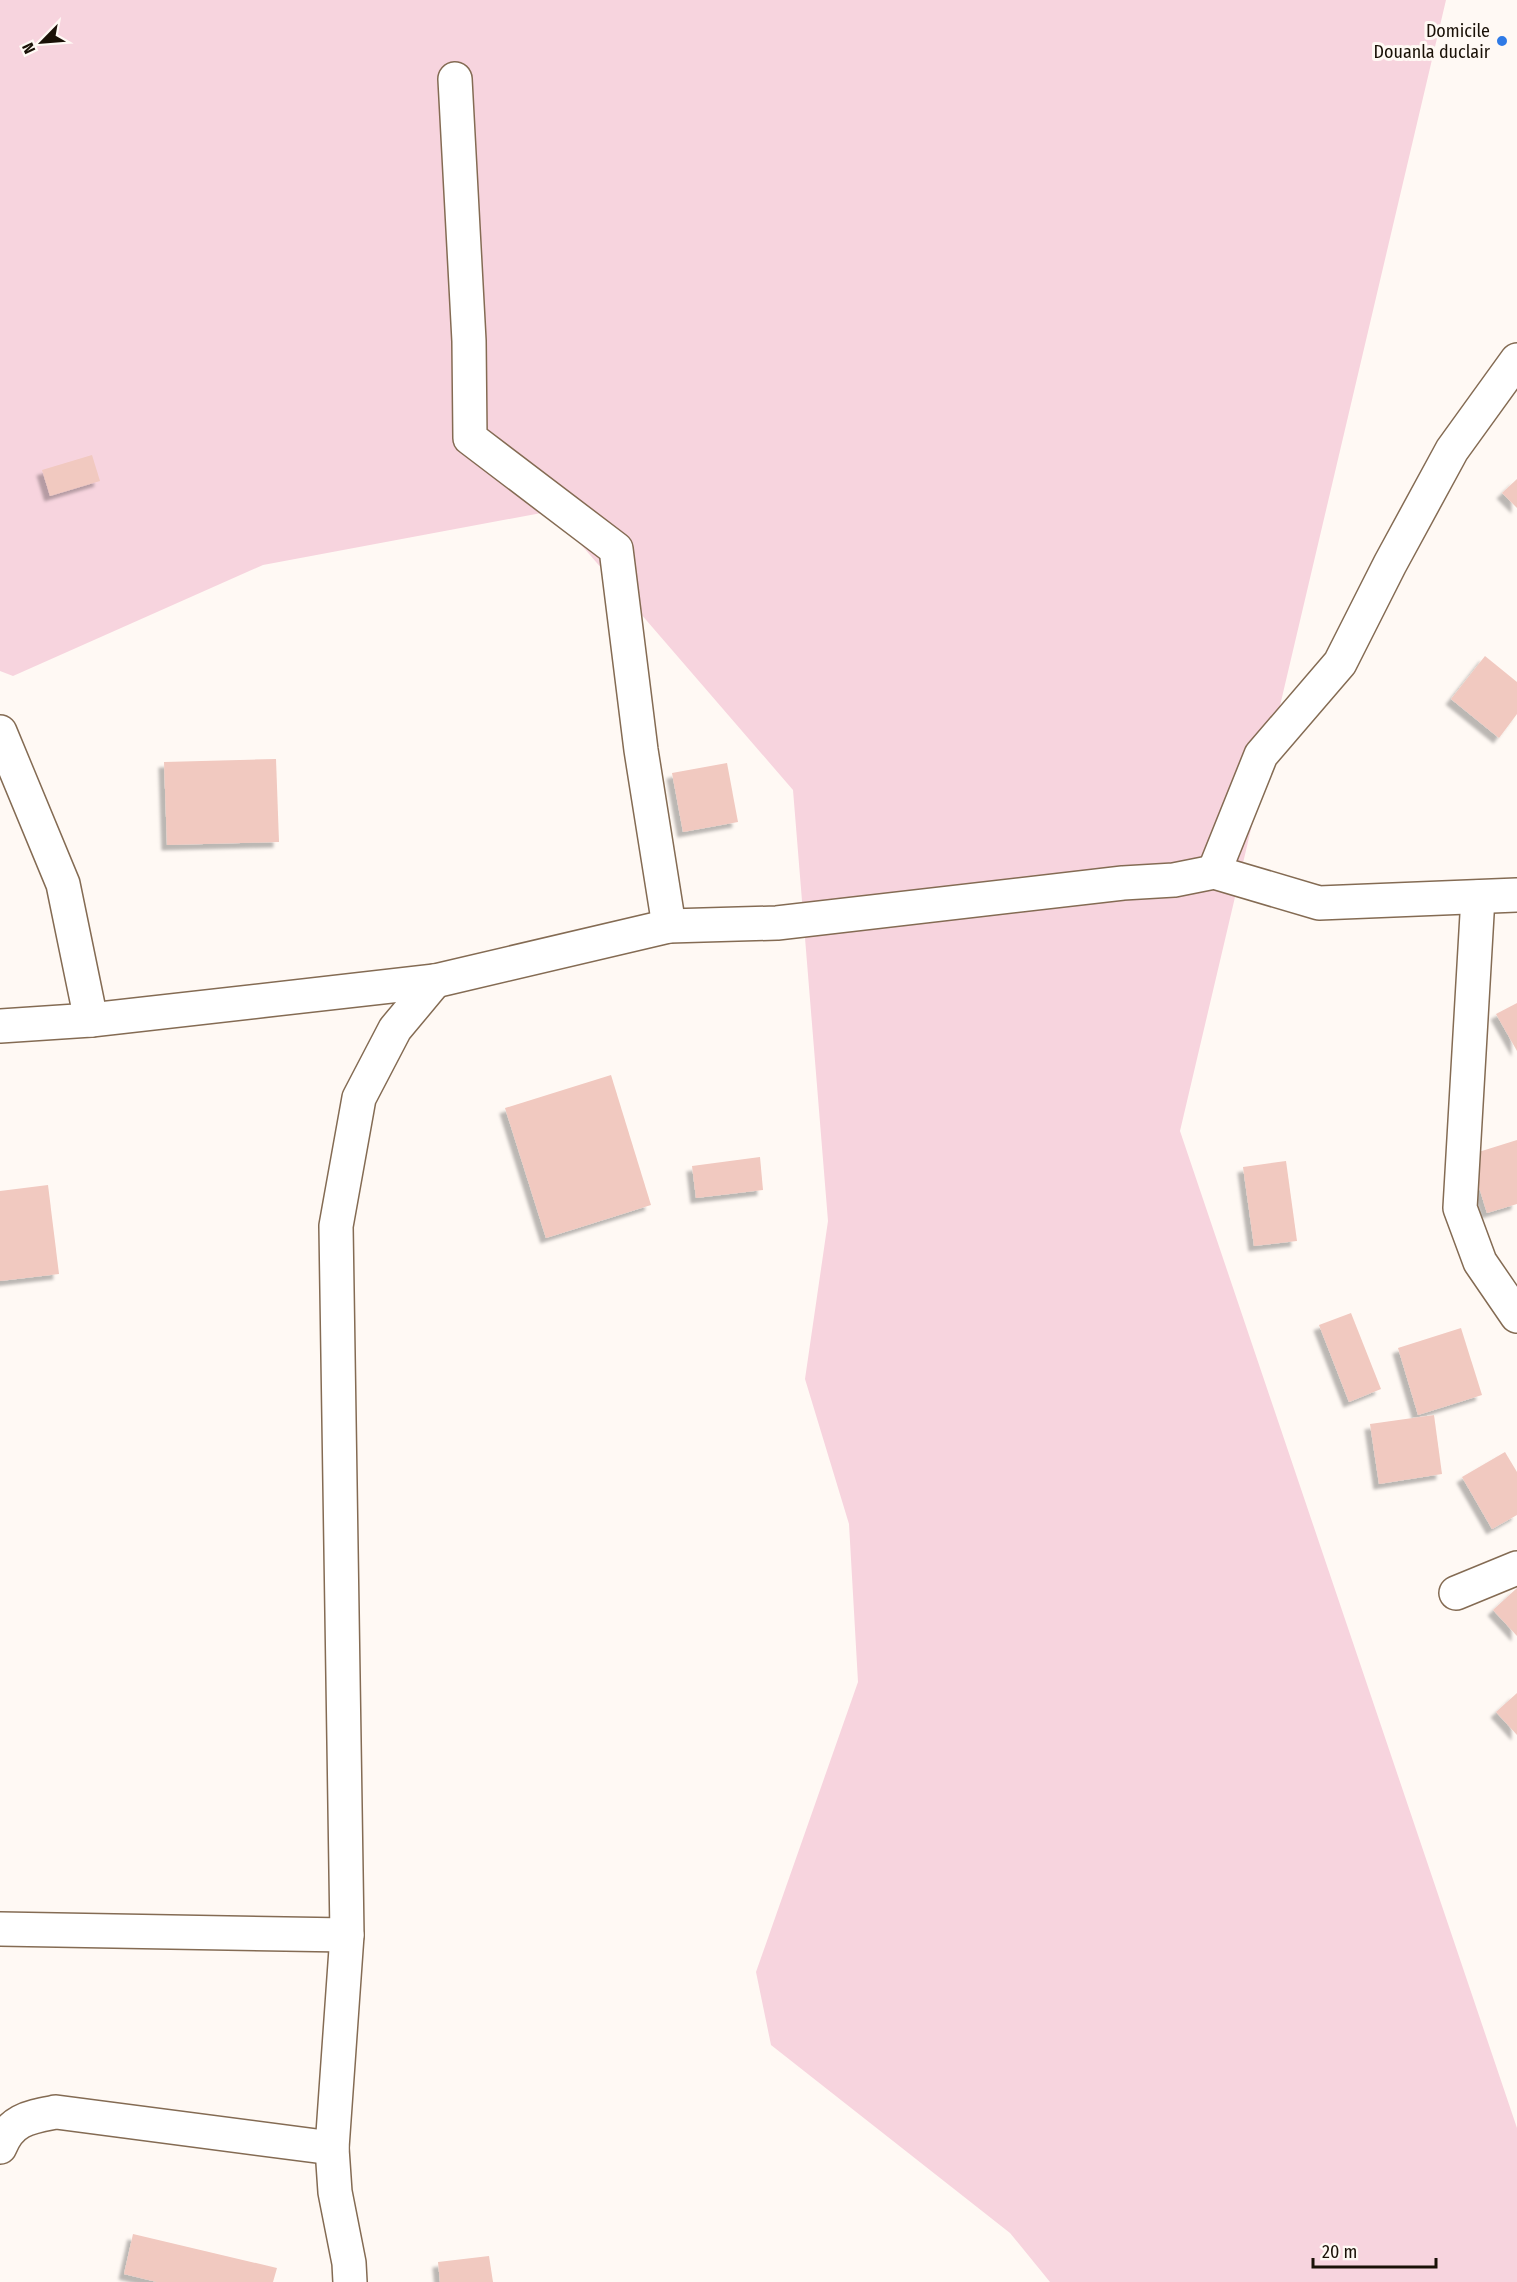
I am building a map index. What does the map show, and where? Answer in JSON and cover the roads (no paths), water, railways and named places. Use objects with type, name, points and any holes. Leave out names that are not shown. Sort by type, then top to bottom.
[{"type":"street","points":[[455,79],[469,341],[470,438],[616,549],[641,750],[669,926]]},
{"type":"street","points":[[1214,872],[1261,755],[1340,663],[1390,564],[1452,450],[1517,360]]},
{"type":"street","points":[[0,732],[63,884],[91,1020]]},
{"type":"street","points":[[0,1026],[91,1020],[435,981],[669,926],[777,923],[1174,880],[1214,872],[1319,903],[1517,896]]},
{"type":"street","points":[[1478,897],[1460,1208],[1480,1262],[1517,1316]]},
{"type":"street","points":[[350,2282],[349,2263],[335,2192],[332,2148],[347,1935],[336,1226],[360,1098],[395,1029],[435,981]]},
{"type":"street","points":[[1456,1593],[1517,1568]]},
{"type":"street","points":[[0,1929],[347,1935]]},
{"type":"street","points":[[0,2147],[3,2140],[23,2118],[56,2112],[332,2148]]},
{"type":"place","name":"Domicile Douanla duclair","points":[[1502,41]]}]
